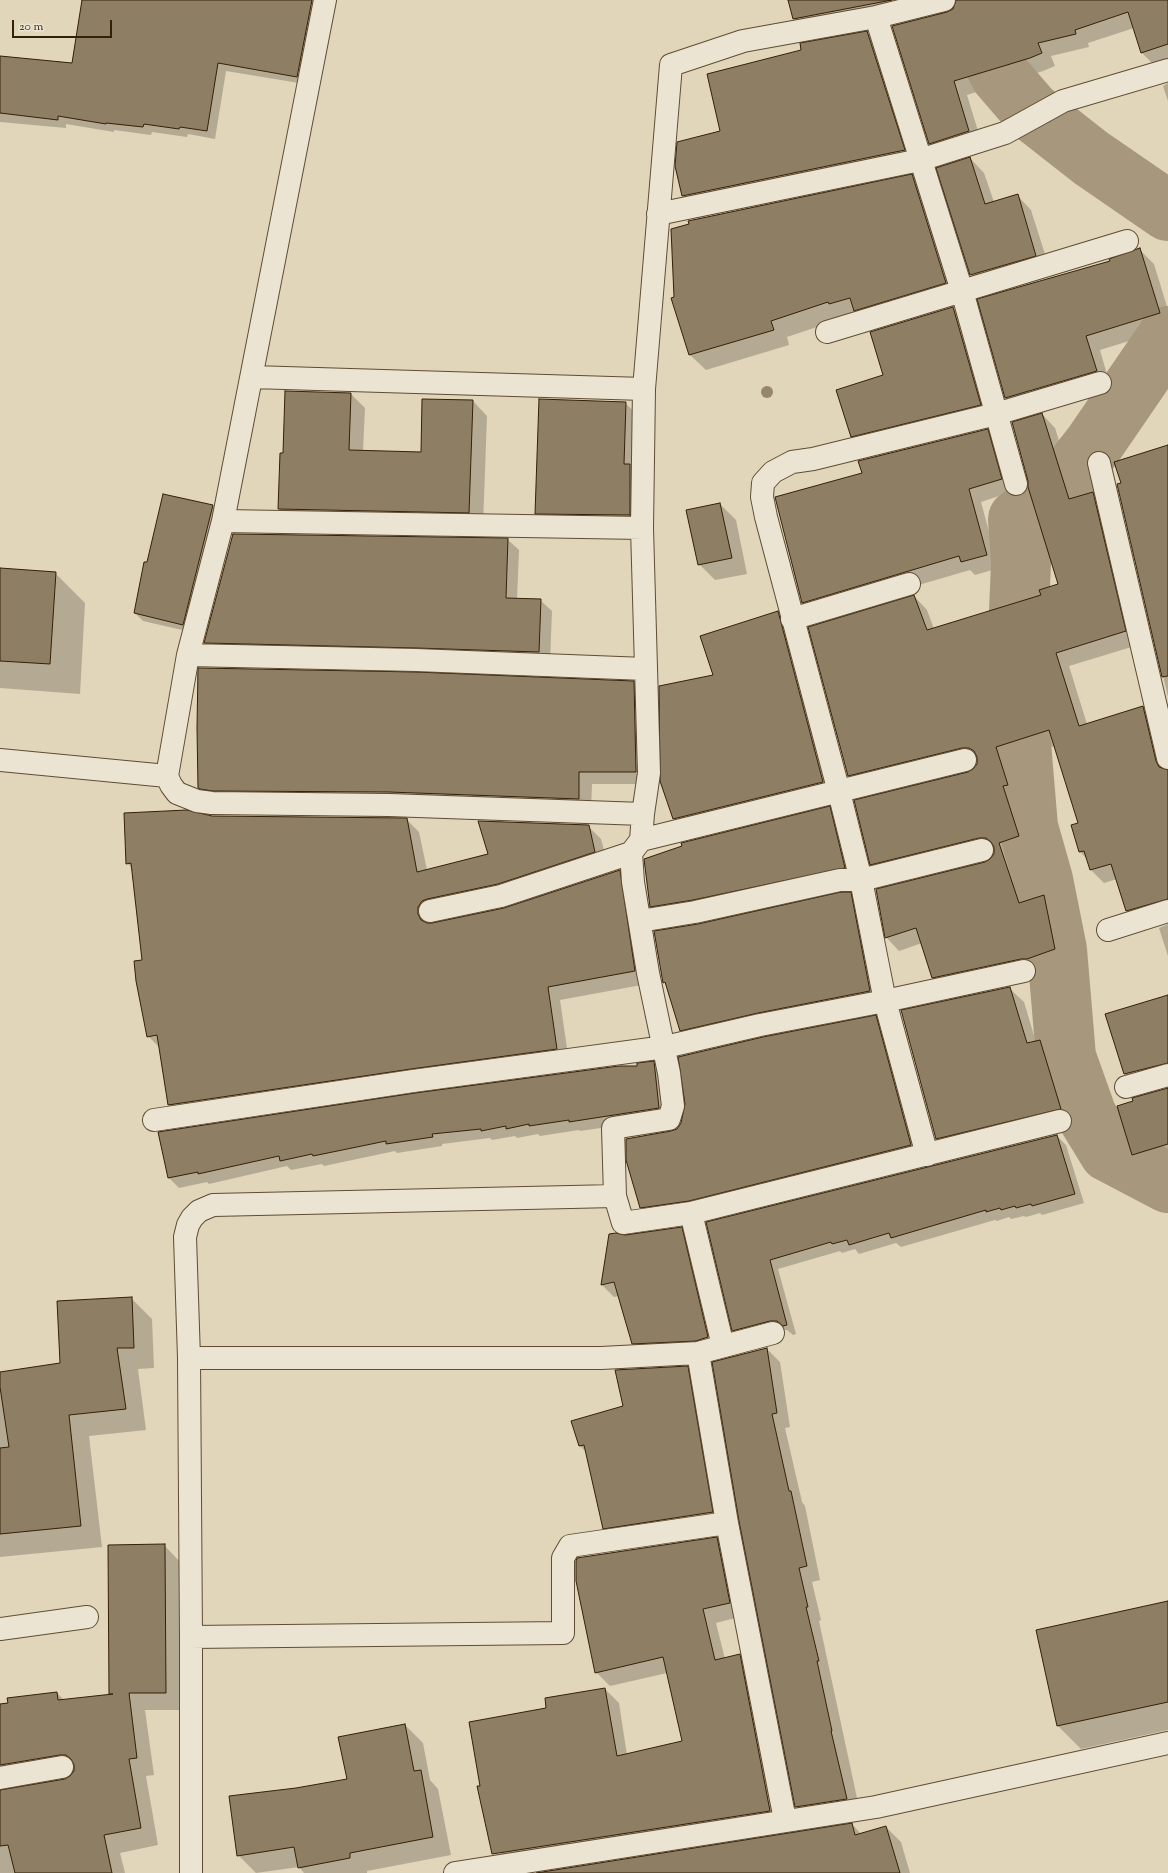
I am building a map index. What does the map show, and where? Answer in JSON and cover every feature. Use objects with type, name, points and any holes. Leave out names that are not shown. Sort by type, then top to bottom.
[{"type":"street","points":[[325,0],[223,521],[188,655],[167,776],[171,785],[177,792],[197,801],[212,803],[389,806],[642,814]]},
{"type":"street","points":[[944,0],[876,17],[743,41],[671,65],[644,389],[642,528],[649,773],[636,846],[633,882],[648,973],[665,1047],[673,1106],[670,1119],[613,1128],[615,1196],[623,1223],[691,1213],[806,1183],[927,1155],[1060,1121]]},
{"type":"street","points":[[876,17],[962,291],[1016,484]]},
{"type":"street","points":[[658,214],[920,160],[1005,133],[1063,100],[1168,70]]},
{"type":"street","points":[[827,332],[1127,241]]},
{"type":"street","points":[[252,377],[644,389]]},
{"type":"street","points":[[927,1155],[885,1001],[861,880],[839,792],[792,619],[762,497],[763,483],[773,472],[792,462],[813,459],[996,414],[1100,383]]},
{"type":"street","points":[[1099,463],[1168,758]]},
{"type":"street","points":[[223,521],[642,528]]},
{"type":"street","points":[[792,619],[909,584]]},
{"type":"street","points":[[188,655],[416,660],[645,669]]},
{"type":"street","points":[[0,760],[167,776]]},
{"type":"street","points":[[430,911],[501,896],[636,846],[965,760]]},
{"type":"street","points":[[640,920],[695,912],[840,880],[861,880],[982,850]]},
{"type":"street","points":[[1108,930],[1168,911]]},
{"type":"street","points":[[154,1120],[413,1081],[665,1047],[760,1025],[885,1001],[1024,971]]},
{"type":"street","points":[[1126,1087],[1168,1075]]},
{"type":"street","points":[[191,1873],[191,1637],[185,1237],[188,1225],[192,1218],[199,1211],[213,1205],[615,1196]]},
{"type":"street","points":[[691,1213],[723,1346]]},
{"type":"street","points":[[188,1358],[602,1358],[698,1353],[773,1333]]},
{"type":"street","points":[[698,1353],[727,1524],[785,1820]]},
{"type":"street","points":[[191,1637],[563,1633],[564,1558],[570,1546],[727,1524]]},
{"type":"street","points":[[0,1629],[87,1616]]},
{"type":"street","points":[[455,1873],[785,1820],[876,1808],[1168,1743]]},
{"type":"street","points":[[0,1778],[62,1767]]},
{"type":"building","points":[[82,0],[312,0],[297,77],[218,63],[207,131],[144,124],[143,127],[106,124],[58,116],[58,120],[0,113],[0,56],[72,63]]},
{"type":"building","points":[[788,0],[892,0],[793,19]]},
{"type":"building","points":[[956,0],[1168,0],[1168,44],[1141,53],[1128,12],[1075,30],[1076,34],[1038,43],[1042,53],[954,81],[969,131],[929,144],[892,26],[947,12],[953,9]]},
{"type":"building","points":[[867,31],[905,150],[682,196],[675,166],[677,142],[720,131],[707,74],[801,50],[800,43]]},
{"type":"building","points":[[970,157],[985,204],[1018,194],[1036,256],[970,275],[936,168]]},
{"type":"building","points":[[912,174],[946,283],[854,311],[850,298],[829,304],[828,302],[771,321],[774,330],[689,355],[671,298],[674,297],[671,229],[689,224],[688,221]]},
{"type":"building","points":[[1140,248],[1160,313],[1086,336],[1097,371],[1005,398],[977,299],[1110,261],[1109,259]]},
{"type":"building","points":[[953,307],[981,405],[851,437],[836,390],[883,375],[870,332]]},
{"type":"building","points":[[285,391],[351,393],[349,450],[421,452],[422,399],[473,400],[469,513],[278,509],[280,453],[283,453]]},
{"type":"building","points":[[539,399],[626,402],[624,464],[630,464],[630,515],[535,514]]},
{"type":"building","points":[[1042,413],[1069,499],[1093,492],[1126,631],[1056,653],[1079,726],[1143,706],[1156,761],[1159,767],[1168,770],[1168,899],[1126,911],[1111,864],[1090,870],[1084,851],[1079,852],[1071,825],[1078,823],[1049,730],[996,747],[1008,785],[1003,786],[1019,836],[999,843],[1019,903],[1044,895],[1055,949],[1027,959],[932,978],[916,928],[885,938],[876,889],[985,862],[994,854],[994,847],[986,838],[979,838],[870,865],[854,800],[968,772],[977,764],[977,757],[974,751],[969,748],[962,748],[848,776],[808,627],[914,595],[927,630],[1041,595],[1039,590],[1058,584],[1028,487],[1028,481],[1012,422]]},
{"type":"building","points":[[988,429],[1002,479],[969,489],[987,555],[961,562],[959,556],[802,603],[775,497],[862,473],[858,461]]},
{"type":"building","points":[[1168,445],[1168,676],[1162,677],[1117,484],[1121,483],[1114,462]]},
{"type":"building","points":[[163,494],[213,505],[183,625],[134,613],[144,562],[147,562]]},
{"type":"building","points":[[720,503],[732,558],[698,565],[686,510]]},
{"type":"building","points":[[233,534],[508,538],[506,598],[541,599],[539,652],[204,643]]},
{"type":"building","points":[[0,568],[56,572],[50,664],[0,661]]},
{"type":"building","points":[[778,611],[823,782],[673,819],[660,781],[659,686],[713,675],[700,636]]},
{"type":"building","points":[[198,668],[416,672],[634,681],[636,772],[579,772],[579,799],[389,792],[213,791],[200,789],[198,788],[197,728]]},
{"type":"building","points":[[830,806],[845,868],[693,900],[650,907],[644,859],[682,846],[681,843]]},
{"type":"building","points":[[187,810],[212,816],[407,818],[417,872],[488,854],[478,821],[589,825],[595,852],[498,884],[427,899],[422,901],[418,907],[418,914],[421,920],[427,923],[432,923],[504,908],[620,870],[635,971],[548,987],[557,1049],[168,1105],[157,1035],[147,1037],[136,981],[134,961],[142,960],[131,863],[126,864],[124,813]]},
{"type":"building","points":[[841,892],[851,892],[870,991],[758,1013],[680,1031],[665,982],[663,983],[654,931],[698,924]]},
{"type":"building","points":[[1010,987],[1027,1043],[1040,1040],[1061,1109],[936,1139],[901,1010]]},
{"type":"building","points":[[1168,995],[1168,1063],[1124,1074],[1105,1014]]},
{"type":"building","points":[[876,1015],[911,1145],[689,1201],[640,1208],[626,1160],[626,1139],[671,1131],[677,1129],[681,1123],[685,1104],[678,1057],[763,1037]]},
{"type":"building","points":[[654,1061],[659,1108],[569,1122],[569,1120],[529,1126],[529,1124],[506,1129],[506,1126],[481,1131],[481,1129],[432,1134],[433,1137],[386,1144],[386,1141],[313,1156],[312,1154],[280,1161],[279,1156],[198,1174],[198,1172],[168,1178],[158,1132],[415,1093],[619,1066],[637,1066],[637,1063]]},
{"type":"building","points":[[1168,1088],[1168,1144],[1132,1155],[1117,1106],[1133,1101],[1132,1098]]},
{"type":"building","points":[[1057,1135],[1075,1194],[1032,1206],[1031,1204],[1001,1210],[1000,1208],[986,1212],[986,1210],[891,1238],[889,1233],[849,1245],[847,1240],[832,1244],[831,1242],[770,1260],[787,1325],[783,1326],[777,1321],[770,1321],[732,1331],[706,1222]]},
{"type":"building","points":[[682,1227],[708,1337],[696,1341],[632,1344],[614,1282],[601,1285],[609,1234],[616,1233],[625,1235]]},
{"type":"building","points":[[132,1297],[134,1348],[117,1348],[126,1409],[69,1415],[81,1526],[0,1534],[0,1448],[9,1447],[0,1387],[0,1372],[60,1363],[57,1301]]},
{"type":"building","points":[[767,1348],[777,1413],[772,1414],[789,1491],[791,1491],[807,1566],[799,1568],[808,1607],[806,1607],[819,1661],[817,1661],[831,1731],[847,1799],[795,1807],[739,1521],[712,1362]]},
{"type":"building","points":[[688,1366],[713,1512],[603,1529],[584,1445],[579,1446],[571,1421],[623,1406],[615,1370]]},
{"type":"building","points":[[717,1537],[730,1603],[703,1609],[715,1660],[740,1654],[770,1811],[492,1854],[477,1786],[480,1786],[469,1722],[546,1708],[545,1698],[605,1688],[617,1756],[682,1741],[663,1657],[595,1673],[576,1581],[577,1558]]},
{"type":"building","points":[[165,1544],[166,1693],[129,1693],[137,1758],[129,1759],[141,1828],[104,1835],[112,1873],[15,1873],[8,1845],[0,1846],[0,1790],[65,1779],[74,1771],[74,1765],[71,1759],[66,1755],[60,1755],[0,1765],[0,1704],[8,1703],[7,1698],[57,1692],[58,1700],[113,1694],[109,1694],[108,1545]]},
{"type":"building","points":[[1168,1601],[1168,1702],[1057,1726],[1036,1630]]},
{"type":"building","points":[[405,1724],[414,1771],[421,1770],[433,1837],[350,1853],[350,1858],[298,1868],[294,1847],[237,1856],[229,1796],[296,1788],[347,1779],[338,1737]]},
{"type":"building","points":[[852,1823],[855,1835],[886,1826],[900,1873],[536,1873]]},
{"type":"waterway","points":[[961,0],[1000,75],[1031,111],[1091,158],[1168,211]]},
{"type":"waterway","points":[[1168,336],[1094,444],[1057,491],[1018,519],[1021,563],[1016,684],[1028,827],[1043,880],[1057,950],[1066,1057],[1087,1116],[1109,1152],[1168,1183]]}]
